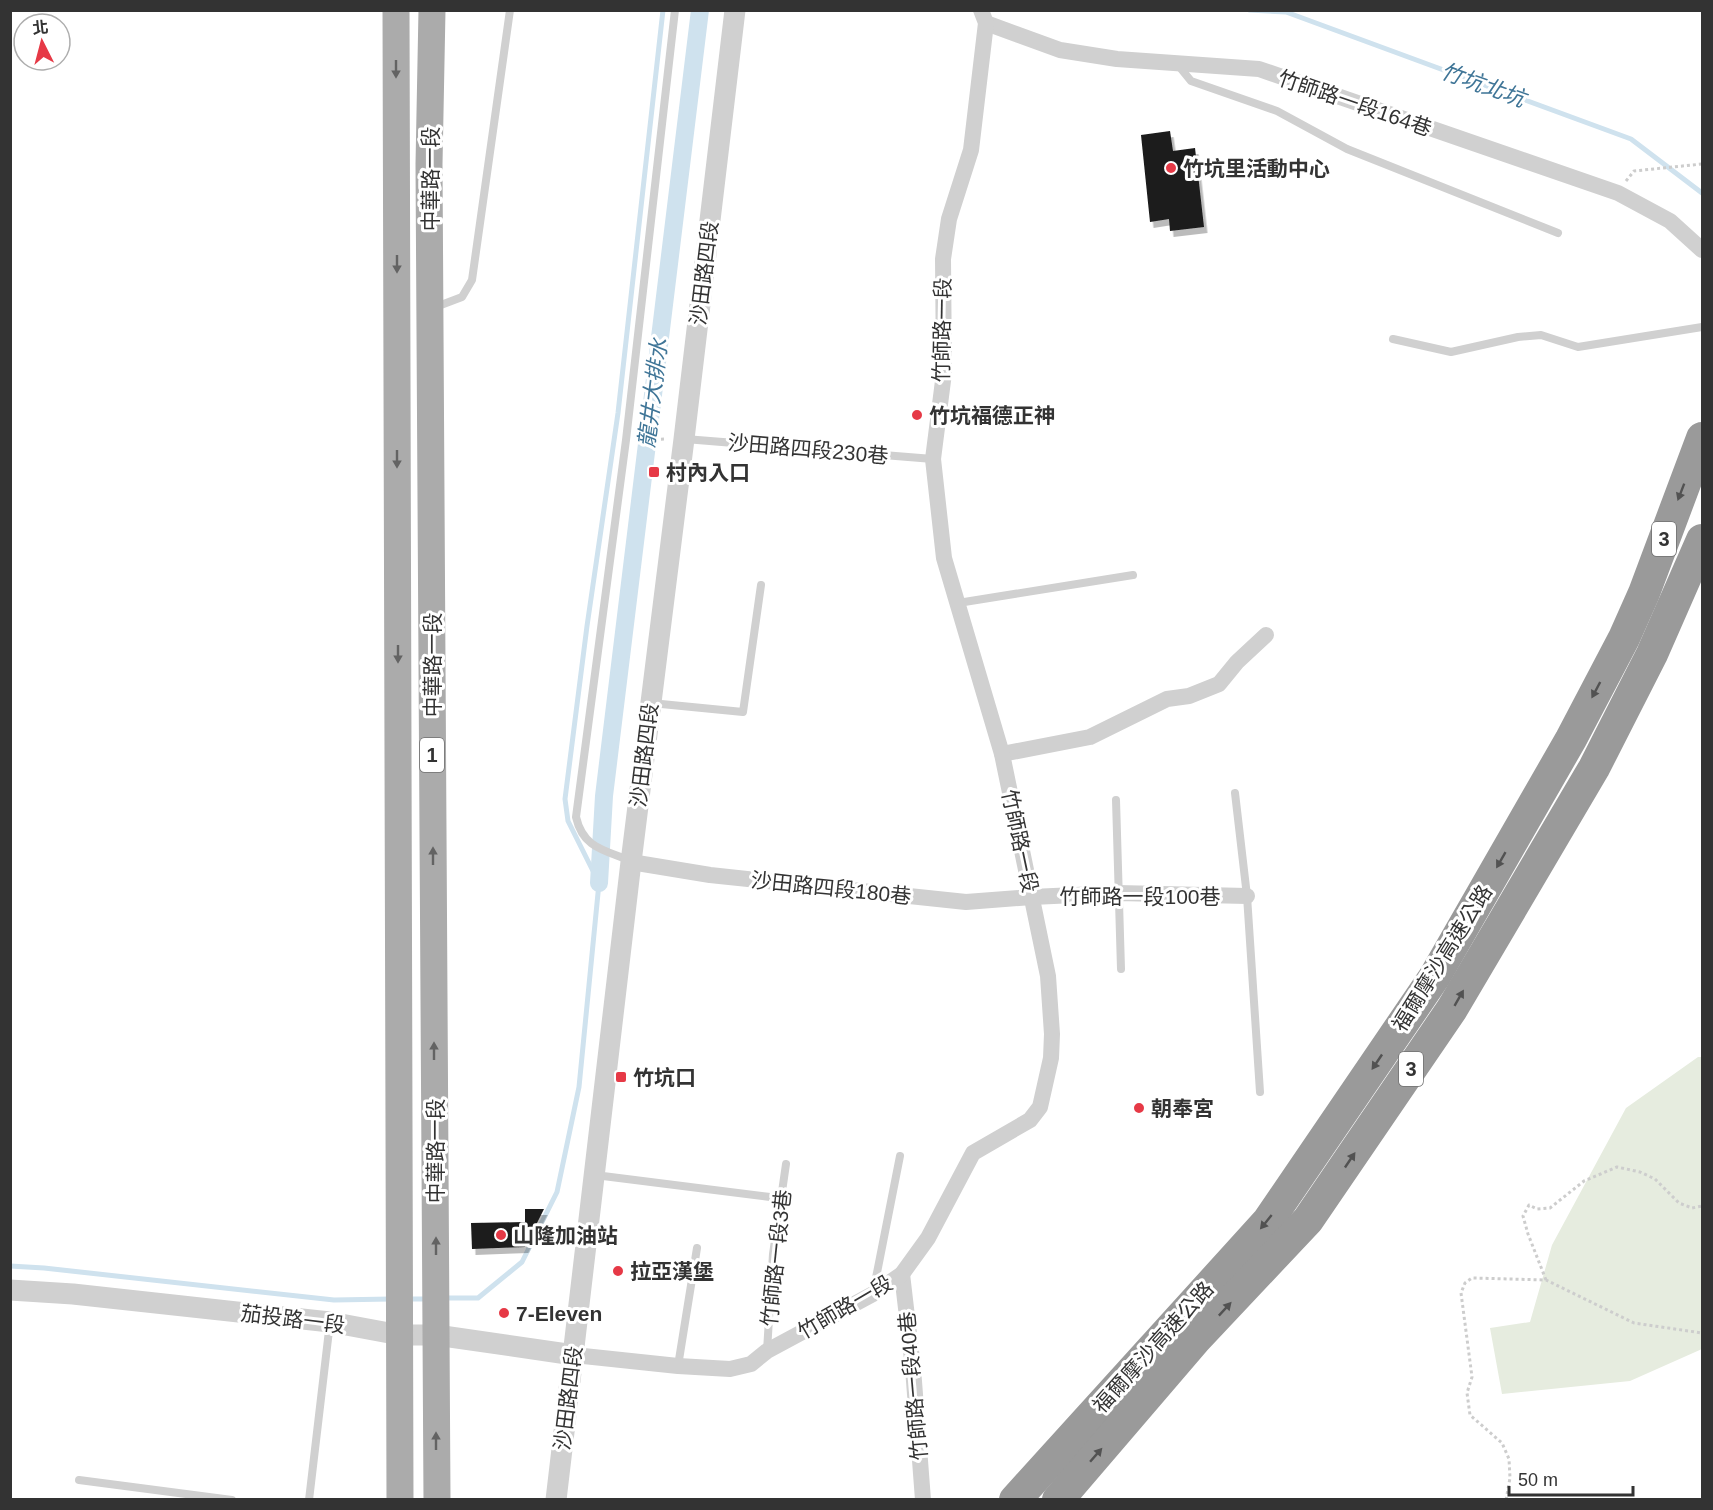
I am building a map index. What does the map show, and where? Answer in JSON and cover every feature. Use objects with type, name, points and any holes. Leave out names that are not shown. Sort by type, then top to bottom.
[{"type":"highway","name":"福爾摩沙高速公路","points":[[1015,1500],[1268,1221],[1435,975],[1571,739],[1623,638],[1644,593],[1702,438]]},
{"type":"highway","name":"福爾摩沙高速公路","points":[[1058,1500],[1195,1340],[1308,1220],[1452,1009],[1594,768],[1652,654],[1702,540]]},
{"type":"main road","name":"中華路一段","points":[[396,10],[400,1500]]},
{"type":"main road","name":"中華路一段","points":[[432,10],[429,164],[436,1500]]},
{"type":"street","name":"沙田路四段","points":[[556,1500],[650,702],[677,439],[735,10]]},
{"type":"street","name":"竹師路一段164巷","points":[[983,17],[1060,50],[1117,59],[1259,69],[1618,193],[1670,221],[1702,250]]},
{"type":"street","name":"竹師路一段","points":[[574,1355],[730,1369],[751,1364],[767,1351],[873,1294],[902,1274],[928,1238],[973,1153],[1030,1120],[1040,1107],[1051,1058],[1053,1034],[1048,976],[1002,754],[944,558],[933,459],[944,373],[943,259],[949,219],[971,150],[983,17]]},
{"type":"street","points":[[1002,754],[1090,737],[1167,699],[1189,696],[1219,684],[1237,662],[1266,635]]},
{"type":"street","name":"沙田路四段180巷","points":[[631,861],[710,874],[966,902],[1032,897]]},
{"type":"street","name":"竹師路一段100巷","points":[[1032,897],[1118,893],[1247,896]]},
{"type":"street","name":"竹師路一段40巷","points":[[902,1274],[913,1368],[923,1500]]},
{"type":"street","name":"茄投路一段","points":[[10,1290],[73,1294],[330,1322],[400,1335],[436,1335],[574,1355]]},
{"type":"lane","points":[[430,309],[462,297],[472,280],[510,10]]},
{"type":"lane","points":[[631,861],[597,848],[585,840],[578,830],[576,817],[626,440],[675,10]]},
{"type":"lane","points":[[1175,63],[1191,81],[1276,111],[1347,149],[1558,233]]},
{"type":"lane","points":[[1393,339],[1451,352],[1518,337],[1541,335],[1578,347],[1702,327]]},
{"type":"lane","name":"沙田路四段230巷","points":[[677,439],[933,459]]},
{"type":"lane","points":[[958,603],[1132,575]]},
{"type":"lane","points":[[650,702],[743,712],[761,585]]},
{"type":"lane","points":[[1235,793],[1247,896],[1260,1092]]},
{"type":"lane","points":[[1116,800],[1121,969]]},
{"type":"lane","points":[[873,1294],[900,1156]]},
{"type":"lane","name":"竹師路一段3巷","points":[[767,1351],[773,1254],[786,1164]]},
{"type":"lane","points":[[595,1175],[770,1197]]},
{"type":"lane","points":[[678,1366],[697,1248]]},
{"type":"lane","points":[[309,1500],[330,1322]]},
{"type":"lane","points":[[79,1480],[232,1500]]},
{"type":"path","points":[[1634,171],[1702,164]]},
{"type":"path","points":[[634,440],[677,439]]},
{"type":"path","points":[[1546,1280],[1523,1216],[1529,1205],[1538,1209],[1550,1209],[1584,1181],[1617,1167],[1640,1172],[1655,1179],[1679,1203],[1692,1208],[1702,1206]]},
{"type":"path","points":[[1506,1500],[1510,1478],[1509,1459],[1502,1443],[1470,1415],[1467,1393],[1472,1377],[1461,1293],[1464,1283],[1472,1278],[1546,1280],[1634,1323],[1702,1333]]},
{"type":"shaded area","points":[[1698,1057],[1702,1057],[1702,1349],[1630,1381],[1502,1394],[1490,1328],[1530,1322],[1552,1245],[1626,1108]]},
{"type":"building","name":"竹坑里活動中心","points":[[1170,131],[1173,151],[1195,148],[1204,227],[1170,231],[1169,219],[1150,222],[1141,135]]},
{"type":"building","name":"山隆加油站","points":[[525,1209],[544,1209],[525,1247],[472,1249],[471,1223],[525,1222]]},
{"type":"waterway","points":[[442,1298],[478,1298],[522,1262],[557,1192],[579,1087],[599,883],[568,821],[565,799],[618,413],[663,10]]},
{"type":"waterway","name":"龍井大排水","points":[[599,883],[604,796],[700,10]]},
{"type":"waterway","name":"竹坑北坑","points":[[1249,10],[1286,12],[1631,139],[1702,193]]},
{"type":"waterway","points":[[10,1266],[334,1300],[391,1299]]},
{"type":"waterway","points":[[406,1299],[427,1299]]},
{"type":"place","name":"竹坑里活動中心","points":[[1171,168]]},
{"type":"place","name":"竹坑福德正神","points":[[917,415]]},
{"type":"place","name":"村內入口","points":[[654,472]]},
{"type":"place","name":"竹坑口","points":[[621,1077]]},
{"type":"place","name":"朝奉宮","points":[[1139,1108]]},
{"type":"place","name":"山隆加油站","points":[[501,1235]]},
{"type":"place","name":"拉亞漢堡","points":[[618,1271]]},
{"type":"place","name":"7-Eleven","points":[[504,1313]]}]
